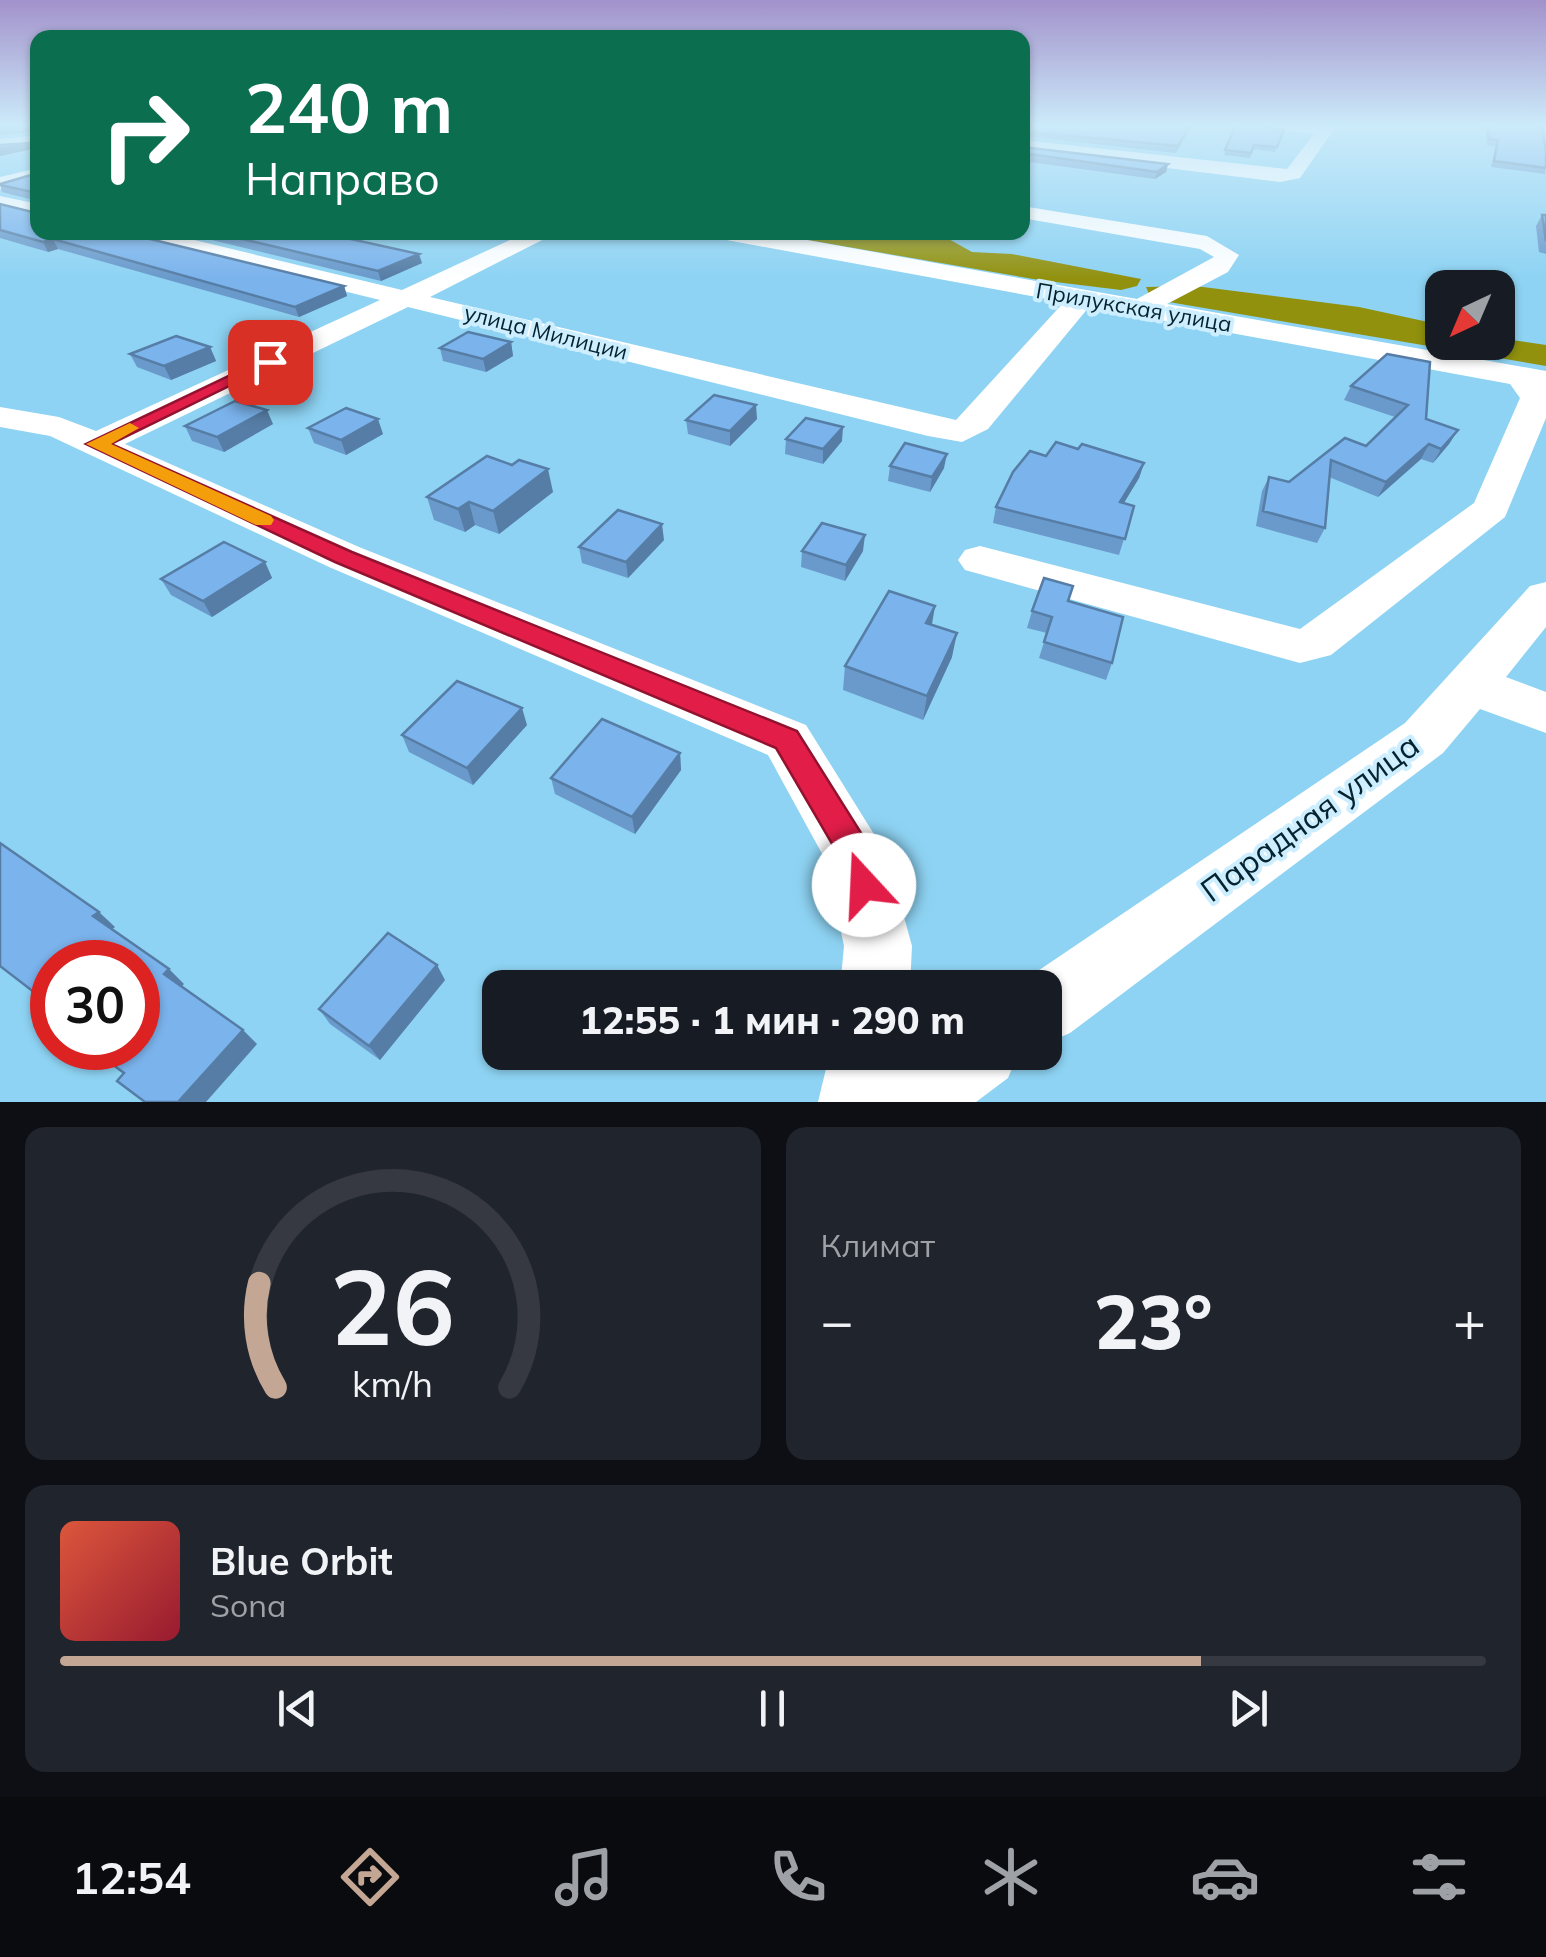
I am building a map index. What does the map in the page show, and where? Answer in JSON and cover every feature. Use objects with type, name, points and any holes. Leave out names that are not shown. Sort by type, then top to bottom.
[{"type":"street","points":[[1,198],[30,179]]},
{"type":"street","points":[[1,198],[30,208]]},
{"type":"street","points":[[1030,213],[1207,243],[1227,255],[1219,267],[1140,308]]},
{"type":"street","name":"улица Милиции","points":[[164,240],[928,426],[962,431],[976,422],[1082,298]]},
{"type":"street","points":[[96,444],[530,240]]},
{"type":"street","name":"Прилукская улица","points":[[765,240],[1534,380]]},
{"type":"street","points":[[980,560],[1300,646],[1314,643],[1491,510],[1537,398],[1534,380]]},
{"type":"street","points":[[0,417],[59,427],[344,557],[787,740],[856,855],[878,946],[876,970]]},
{"type":"street","name":"Парадная улица","points":[[1062,996],[1424,738],[1546,597]]},
{"type":"street","points":[[1470,684],[1546,713]]},
{"type":"street","points":[[856,1102],[863,1070]]},
{"type":"street","points":[[913,1102],[957,1070]]},
{"type":"shaded area","points":[[808,240],[951,240],[972,252],[1012,254],[1141,279],[1137,286],[1121,290],[1039,280]]},
{"type":"shaded area","points":[[1195,286],[1359,307],[1425,321],[1425,345],[1151,299],[1146,287]]},
{"type":"shaded area","points":[[1515,340],[1546,345],[1546,366],[1511,360],[1515,360]]},
{"type":"building","points":[[26,176],[30,176],[30,191],[0,184]]},
{"type":"building","points":[[0,204],[30,212],[30,238],[0,230]]},
{"type":"building","points":[[57,240],[154,240],[344,286],[295,307]]},
{"type":"building","points":[[247,240],[355,240],[419,254],[378,271]]},
{"type":"building","points":[[468,332],[511,342],[483,359],[440,348]]},
{"type":"building","points":[[176,336],[210,347],[164,366],[130,354]]},
{"type":"building","points":[[1387,354],[1430,362],[1426,419],[1458,430],[1441,449],[1429,444],[1386,482],[1331,460],[1325,528],[1263,511],[1269,477],[1289,482],[1345,438],[1366,446],[1408,405],[1351,386]]},
{"type":"building","points":[[714,395],[756,405],[730,431],[686,420]]},
{"type":"building","points":[[235,401],[267,410],[217,437],[185,426]]},
{"type":"building","points":[[346,408],[378,419],[341,440],[308,428]]},
{"type":"building","points":[[806,418],[843,427],[823,449],[786,439]]},
{"type":"building","points":[[1056,442],[1078,449],[1082,444],[1144,463],[1120,502],[1134,506],[1125,539],[996,507],[1013,472],[1030,451],[1046,456]]},
{"type":"building","points":[[905,443],[947,454],[932,477],[890,466]]},
{"type":"building","points":[[487,456],[512,465],[519,460],[548,469],[493,511],[469,502],[458,509],[427,497]]},
{"type":"building","points":[[618,510],[662,524],[626,562],[579,547]]},
{"type":"building","points":[[822,523],[865,535],[846,565],[802,551]]},
{"type":"building","points":[[224,542],[265,562],[203,601],[161,579]]},
{"type":"building","points":[[1044,578],[1073,586],[1068,601],[1123,617],[1112,663],[1044,642],[1052,617],[1032,611]]},
{"type":"building","points":[[889,591],[935,606],[926,623],[957,633],[927,696],[845,666]]},
{"type":"building","points":[[457,681],[522,708],[467,768],[402,735]]},
{"type":"building","points":[[602,719],[680,753],[632,817],[551,778]]},
{"type":"building","points":[[0,843],[99,912],[93,916],[127,940],[30,940],[30,989],[0,966]]},
{"type":"building","points":[[388,933],[437,965],[369,1046],[319,1009]]},
{"type":"building","points":[[160,963],[169,969],[164,974],[243,1030],[178,1102],[145,1102],[117,1081],[124,1073],[120,1070],[160,1070]]},
{"type":"slow traffic","points":[[130,428],[96,444],[264,520]]},
{"type":"route","points":[[270,362],[96,444],[344,557],[787,740],[856,855],[864,885]]}]
